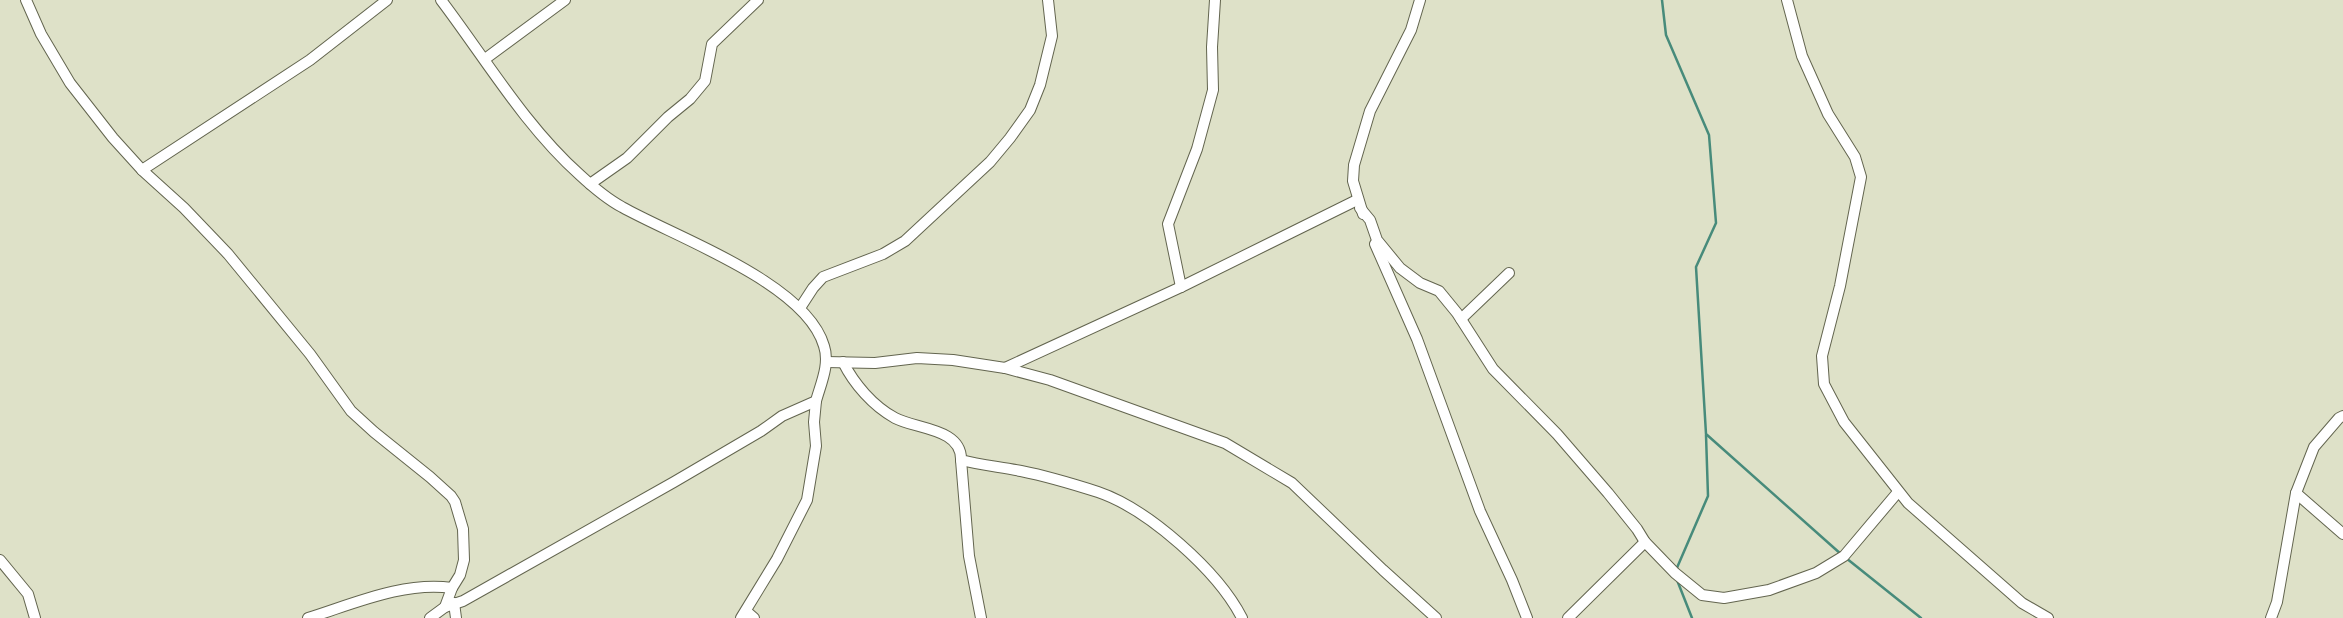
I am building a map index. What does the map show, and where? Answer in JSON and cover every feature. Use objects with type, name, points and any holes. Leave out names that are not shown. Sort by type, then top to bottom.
[{"type":"street","points":[[26,0],[41,34],[70,82],[113,138],[142,170],[184,208],[228,254],[310,354],[351,411],[451,496],[455,502],[463,529],[464,560],[460,575],[452,588],[449,605],[456,618]]},
{"type":"street","points":[[142,170],[310,60],[387,0]]},
{"type":"street","points":[[441,0],[544,137],[590,184],[621,207],[728,258],[800,308],[818,330],[825,346],[826,362],[816,401],[816,446],[807,500],[747,616]]},
{"type":"street","points":[[485,59],[565,0]]},
{"type":"street","points":[[590,184],[627,158],[668,117],[690,99],[705,81],[712,44],[758,0]]},
{"type":"street","points":[[800,308],[823,277],[883,254],[905,241],[990,162],[1000,150],[1030,110],[1040,85],[1052,36],[1048,0]]},
{"type":"street","points":[[1181,287],[1168,224],[1197,149],[1213,90],[1212,47],[1215,0]]},
{"type":"street","points":[[1420,0],[1411,30],[1370,111],[1354,165],[1353,182],[1359,204],[1388,276],[1418,339],[1480,511],[1512,580],[1527,618]]},
{"type":"street","points":[[1787,0],[1802,56],[1828,114],[1855,157],[1861,177],[1840,286],[1822,356],[1824,384],[1844,422],[1898,492],[2022,603],[2048,618]]},
{"type":"street","points":[[1005,368],[1359,204]]},
{"type":"street","points":[[1359,204],[1370,220],[1376,240],[1400,268],[1420,282],[1439,291],[1461,319],[1493,369],[1557,434],[1608,493],[1645,542],[1675,573],[1702,595],[1724,598],[1761,592],[1795,582],[1844,556],[1898,492]]},
{"type":"street","points":[[1461,319],[1509,273]]},
{"type":"street","points":[[826,362],[875,363],[917,358],[953,360],[1005,368],[1050,380],[1225,443],[1255,459],[1292,483],[1382,570],[1436,618]]},
{"type":"street","points":[[843,362],[851,379],[864,393],[895,418],[952,438],[958,447],[961,460],[969,556],[981,618]]},
{"type":"street","points":[[430,618],[449,605],[464,601],[674,482],[782,416],[816,401]]},
{"type":"street","points":[[2271,618],[2277,602],[2296,493],[2314,447],[2339,418],[2343,416]]},
{"type":"street","points":[[961,460],[1022,471],[1100,493],[1139,513],[1193,554],[1214,576],[1242,618]]},
{"type":"street","points":[[2296,493],[2343,534]]},
{"type":"street","points":[[1568,618],[1645,542]]},
{"type":"street","points":[[0,560],[28,594],[35,618]]},
{"type":"street","points":[[308,618],[383,594],[424,587],[452,588]]},
{"type":"waterway","points":[[1662,0],[1666,35],[1709,135],[1716,223],[1696,267],[1706,434],[1842,555]]},
{"type":"waterway","points":[[1676,570],[1708,496],[1706,435]]},
{"type":"waterway","points":[[1846,558],[1921,618]]},
{"type":"waterway","points":[[1677,580],[1692,618]]}]
